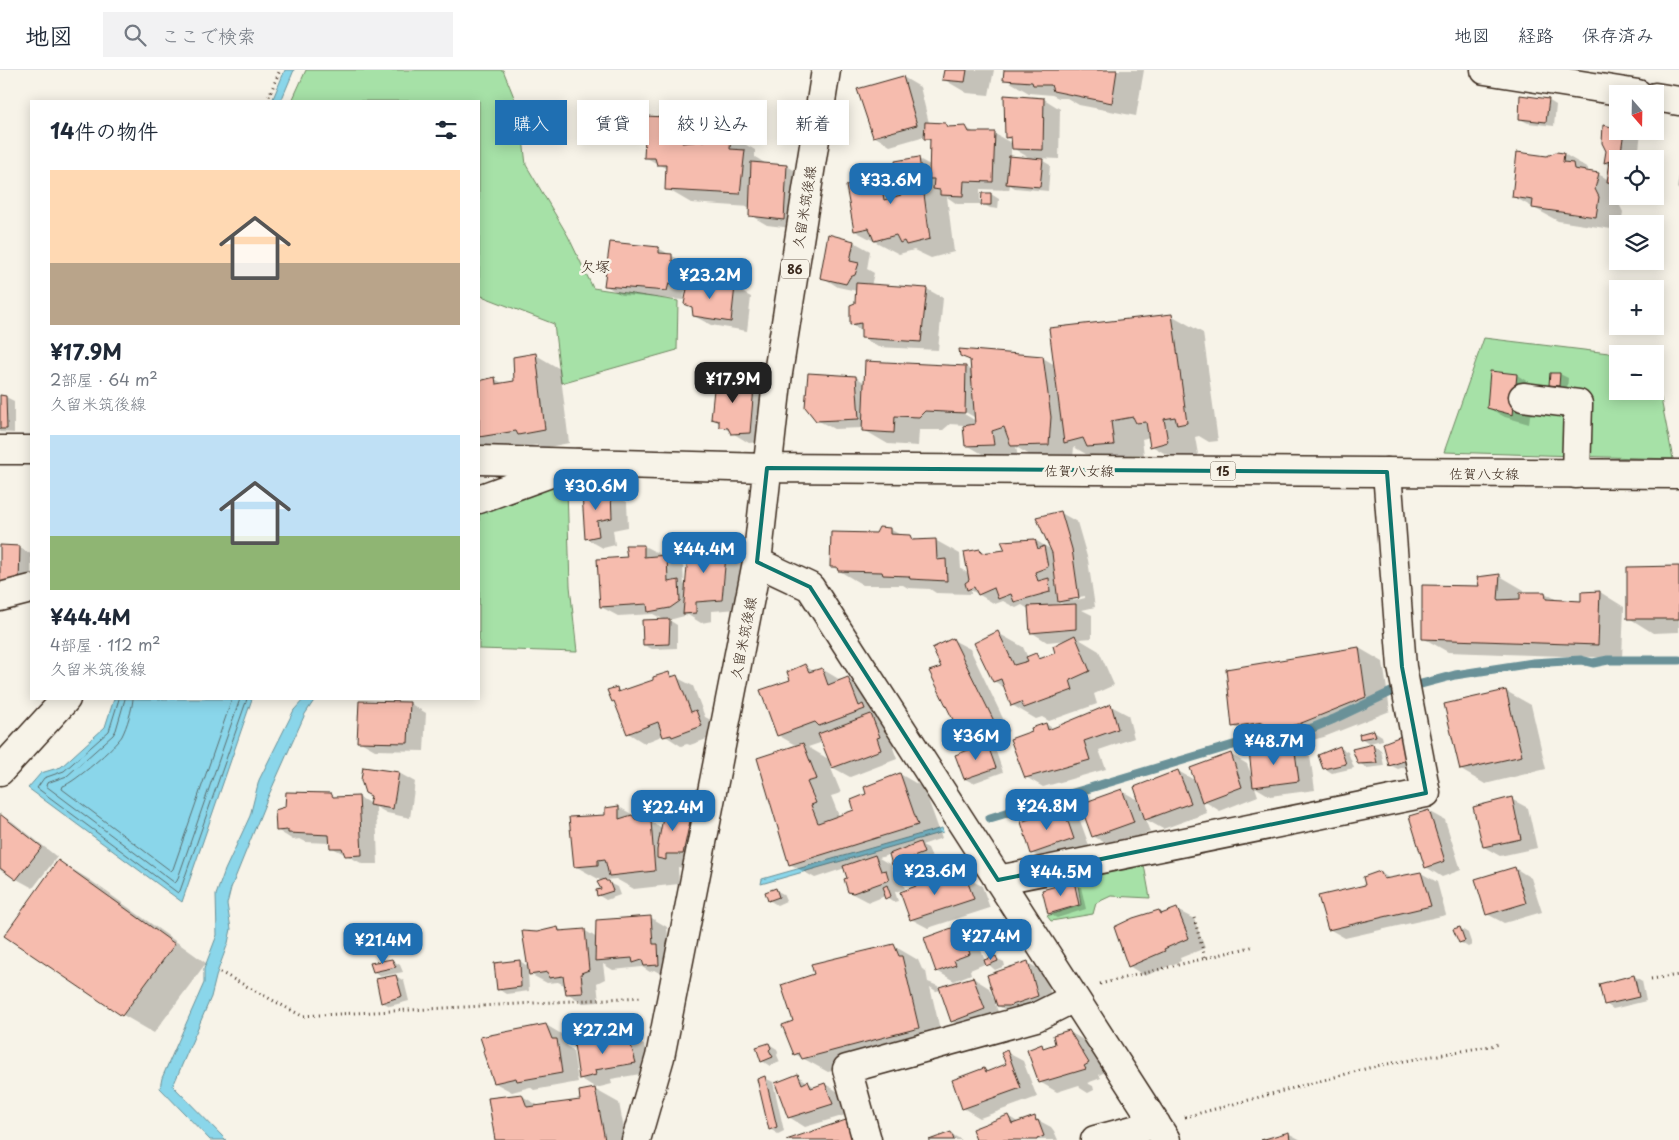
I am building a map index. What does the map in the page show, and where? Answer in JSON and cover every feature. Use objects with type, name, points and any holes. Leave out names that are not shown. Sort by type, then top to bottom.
[{"type":"main road","name":"久留米筑後線","points":[[636,1140],[660,1057],[673,996],[757,562],[778,373],[826,70]]},
{"type":"main road","points":[[1485,70],[1609,89]]},
{"type":"main road","points":[[1664,98],[1679,101]]},
{"type":"main road","points":[[1523,397],[1578,404],[1576,474]]},
{"type":"main road","points":[[0,450],[30,450]]},
{"type":"main road","name":"佐賀八女線","points":[[480,460],[767,468],[1679,474]]},
{"type":"main road","points":[[480,499],[581,462]]},
{"type":"main road","points":[[998,880],[1426,793],[1402,667],[1387,472]]},
{"type":"main road","points":[[757,562],[810,587],[1072,995],[1167,1128],[1095,1140]]},
{"type":"main road","points":[[0,597],[30,590]]},
{"type":"main road","points":[[0,771],[65,700]]},
{"type":"main road","points":[[867,1140],[847,1069],[1036,1018],[1072,995]]},
{"type":"path","points":[[266,100],[280,70]]},
{"type":"path","points":[[1194,918],[1205,958]]},
{"type":"path","points":[[1072,995],[1255,946]]},
{"type":"path","points":[[220,972],[302,1016],[403,1009],[673,996]]},
{"type":"path","points":[[1651,979],[1679,975]]},
{"type":"path","points":[[1167,1128],[1376,1066],[1501,1044]]},
{"type":"highlighted area","points":[[767,468],[1387,472],[1402,667],[1426,793],[998,880],[810,587],[757,562]]},
{"type":"green space","points":[[306,70],[503,70],[515,100],[495,100],[495,145],[524,145],[526,165],[568,236],[593,288],[678,301],[677,350],[561,383],[554,324],[480,295],[480,100],[292,100]]},
{"type":"green space","points":[[1484,338],[1609,353],[1609,400],[1661,400],[1673,459],[1444,452]]},
{"type":"green space","points":[[538,486],[567,488],[570,586],[577,652],[480,649],[480,508]]},
{"type":"green space","points":[[1144,865],[1150,898],[1111,896],[1096,903],[1093,914],[1051,921],[1047,916],[1081,905],[1077,878]]},
{"type":"water","points":[[285,70],[294,70],[281,100],[272,100]]},
{"type":"water","points":[[114,700],[252,700],[182,902],[28,788],[41,773],[61,767],[105,727]]},
{"type":"water","points":[[303,700],[314,700],[305,714],[267,799],[231,888],[227,904],[231,929],[228,943],[211,997],[173,1086],[226,1140],[210,1140],[160,1088],[162,1078],[204,983],[204,969],[217,935],[216,895],[225,870],[250,816],[259,780],[294,710]]},
{"type":"water","points":[[942,828],[943,832],[761,884],[762,879]]},
{"type":"building","points":[[944,70],[967,70],[965,82],[942,80]]},
{"type":"building","points":[[1004,70],[1117,70],[1112,103],[1053,91],[1051,85],[1033,85],[1032,82],[1003,80]]},
{"type":"building","points":[[903,76],[917,125],[873,137],[857,89]]},
{"type":"building","points":[[1004,95],[1044,98],[1043,150],[1012,149],[1011,137],[1005,138]]},
{"type":"building","points":[[1520,95],[1549,99],[1546,122],[1519,119]]},
{"type":"building","points":[[649,116],[659,117],[659,145],[730,145],[730,149],[745,150],[740,194],[665,190],[666,165],[657,165],[655,158],[644,158],[645,145],[649,145]]},
{"type":"building","points":[[925,122],[945,123],[947,127],[966,126],[969,132],[995,132],[993,182],[964,181],[963,196],[940,195],[940,190],[933,189],[934,179],[929,179],[930,139],[924,139]]},
{"type":"building","points":[[1603,125],[1609,126],[1609,140],[1623,140],[1621,150],[1609,150],[1609,161],[1604,163],[1606,151],[1602,143]]},
{"type":"building","points":[[1517,152],[1547,156],[1556,152],[1564,153],[1563,162],[1573,163],[1574,169],[1599,173],[1595,189],[1599,197],[1596,217],[1532,208],[1533,200],[1512,197]]},
{"type":"building","points":[[1009,156],[1043,159],[1040,187],[1006,184]]},
{"type":"building","points":[[919,157],[930,239],[906,245],[904,241],[900,243],[896,235],[874,241],[869,228],[854,231],[846,186],[862,181],[860,176],[879,170],[884,200],[901,195],[895,161]]},
{"type":"building","points":[[751,162],[787,165],[784,220],[749,216]]},
{"type":"building","points":[[982,193],[991,193],[991,205],[981,205]]},
{"type":"building","points":[[828,234],[854,241],[850,261],[859,263],[855,275],[850,277],[846,284],[820,278]]},
{"type":"building","points":[[610,242],[659,247],[659,253],[672,254],[672,261],[685,262],[683,287],[669,283],[667,291],[604,286]]},
{"type":"building","points":[[689,279],[735,286],[731,322],[693,316],[692,307],[684,304]]},
{"type":"building","points":[[856,283],[927,288],[921,342],[861,338],[861,323],[850,325],[850,305],[855,303]]},
{"type":"building","points":[[1172,314],[1187,423],[1177,425],[1175,417],[1164,419],[1168,442],[1150,447],[1146,422],[1136,423],[1133,417],[1111,421],[1114,445],[1087,447],[1083,438],[1064,443],[1049,328]]},
{"type":"building","points":[[959,349],[1043,356],[1051,417],[1049,445],[1011,446],[1004,427],[992,431],[994,445],[965,446],[963,426],[975,424],[970,360],[960,356]]},
{"type":"building","points":[[536,353],[545,430],[518,435],[516,431],[480,437],[480,381],[495,377],[496,384],[514,381],[513,357]]},
{"type":"building","points":[[865,361],[966,366],[965,413],[925,411],[919,417],[895,416],[894,433],[862,431]]},
{"type":"building","points":[[1490,371],[1517,374],[1513,415],[1487,408]]},
{"type":"building","points":[[808,373],[856,376],[859,419],[816,421],[805,407]]},
{"type":"building","points":[[1550,373],[1560,373],[1559,386],[1549,385]]},
{"type":"building","points":[[725,377],[750,378],[747,385],[754,387],[750,433],[731,434],[728,428],[719,427],[719,421],[711,419],[715,379]]},
{"type":"building","points":[[0,395],[6,396],[7,429],[0,429]]},
{"type":"building","points":[[611,491],[612,518],[597,521],[599,536],[585,539],[582,494]]},
{"type":"building","points":[[1061,511],[1072,549],[1079,598],[1058,602],[1052,553],[1036,517]]},
{"type":"building","points":[[879,527],[890,528],[890,534],[910,535],[912,540],[936,539],[937,560],[946,559],[947,581],[910,579],[909,576],[883,575],[882,572],[838,571],[837,567],[830,567],[831,532],[876,533]]},
{"type":"building","points":[[1035,539],[1038,549],[1044,546],[1048,567],[1035,572],[1038,581],[1049,578],[1050,592],[1014,602],[1011,594],[998,599],[994,588],[978,595],[974,587],[967,590],[965,583],[969,580],[964,552],[980,549],[981,553],[1005,550],[1001,541]]},
{"type":"building","points":[[689,542],[727,544],[722,600],[696,602],[696,613],[683,614]]},
{"type":"building","points":[[0,545],[20,546],[19,583],[0,583]]},
{"type":"building","points":[[625,545],[644,545],[644,557],[667,555],[668,582],[679,580],[680,601],[670,608],[648,612],[647,604],[600,607],[597,559],[627,557]]},
{"type":"building","points":[[1679,566],[1679,619],[1627,619],[1627,567]]},
{"type":"building","points":[[1500,574],[1498,600],[1520,599],[1520,592],[1545,592],[1546,599],[1581,601],[1581,592],[1600,591],[1598,645],[1422,639],[1422,585],[1479,586],[1477,577]]},
{"type":"building","points":[[1076,604],[1076,629],[1030,633],[1028,606]]},
{"type":"building","points":[[670,619],[669,644],[643,645],[642,620]]},
{"type":"building","points":[[998,631],[1014,665],[1028,661],[1026,657],[1036,653],[1039,659],[1055,653],[1053,646],[1075,635],[1090,671],[1070,680],[1073,690],[1024,708],[1021,702],[1011,706],[1001,679],[993,682],[974,643]]},
{"type":"building","points":[[953,638],[994,721],[961,736],[929,671],[941,667],[932,648]]},
{"type":"building","points":[[1359,647],[1366,697],[1299,724],[1267,731],[1263,722],[1232,727],[1226,669]]},
{"type":"building","points":[[805,664],[809,672],[822,668],[828,685],[848,677],[859,706],[863,704],[865,709],[819,726],[815,722],[777,736],[760,690],[790,680],[787,672]]},
{"type":"building","points":[[669,672],[671,677],[677,675],[691,712],[696,710],[702,726],[672,737],[671,735],[663,737],[658,722],[627,734],[614,701],[612,702],[607,690],[617,687],[618,692],[653,680],[653,677]]},
{"type":"building","points":[[1506,690],[1522,756],[1460,770],[1444,704]]},
{"type":"building","points":[[359,701],[410,702],[408,743],[357,742]]},
{"type":"building","points":[[1111,704],[1118,729],[1084,741],[1090,760],[1025,778],[1010,739],[1032,731],[1031,728],[1046,723],[1048,730]]},
{"type":"building","points":[[871,714],[880,737],[877,738],[881,750],[832,768],[818,734]]},
{"type":"building","points":[[1374,730],[1376,736],[1360,739],[1359,734]]},
{"type":"building","points":[[1404,735],[1410,759],[1389,766],[1383,743]]},
{"type":"building","points":[[803,743],[817,779],[807,782],[816,803],[811,805],[818,823],[854,810],[851,800],[866,794],[864,787],[900,773],[918,825],[789,865],[757,758]]},
{"type":"building","points":[[987,743],[996,768],[964,779],[955,755]]},
{"type":"building","points":[[1373,744],[1377,763],[1358,764],[1352,749]]},
{"type":"building","points":[[1294,745],[1299,781],[1253,787],[1249,751]]},
{"type":"building","points":[[1340,746],[1346,764],[1323,769],[1318,755]]},
{"type":"building","points":[[1231,753],[1242,787],[1202,802],[1190,768]]},
{"type":"building","points":[[363,767],[399,772],[393,809],[369,805],[371,796],[365,793],[361,780]]},
{"type":"building","points":[[1178,770],[1191,803],[1145,820],[1134,787]]},
{"type":"building","points":[[1122,789],[1134,822],[1092,837],[1080,804]]},
{"type":"building","points":[[286,792],[331,793],[333,797],[359,796],[362,855],[345,856],[342,848],[330,848],[329,835],[288,833],[288,830],[276,831],[275,810],[285,807]]},
{"type":"building","points":[[1512,797],[1521,839],[1483,847],[1473,807]]},
{"type":"building","points":[[619,806],[619,819],[632,815],[635,819],[651,821],[655,871],[609,876],[605,859],[598,860],[598,865],[574,867],[569,817],[605,815],[605,808]]},
{"type":"building","points":[[665,807],[692,812],[683,854],[666,854],[666,860],[657,858]]},
{"type":"building","points":[[1063,807],[1074,839],[1031,854],[1021,822]]},
{"type":"building","points":[[1429,810],[1445,861],[1425,868],[1409,816]]},
{"type":"building","points":[[0,814],[42,847],[16,880],[0,868]]},
{"type":"building","points":[[920,842],[924,853],[892,865],[889,854]]},
{"type":"building","points":[[875,855],[881,871],[886,870],[889,880],[853,893],[848,892],[844,879],[847,878],[843,866]]},
{"type":"building","points":[[58,860],[175,944],[122,1016],[4,936]]},
{"type":"building","points":[[1515,867],[1526,903],[1486,915],[1475,879]]},
{"type":"building","points":[[1380,871],[1384,879],[1421,872],[1431,906],[1328,930],[1318,896],[1365,885],[1363,877]]},
{"type":"building","points":[[925,874],[928,882],[936,879],[939,885],[965,875],[974,899],[910,920],[900,892],[916,886],[914,878]]},
{"type":"building","points":[[605,879],[609,881],[613,891],[597,896],[596,890],[601,889],[597,882]]},
{"type":"building","points":[[1074,881],[1079,905],[1048,914],[1042,890]]},
{"type":"building","points":[[887,885],[891,896],[885,899],[883,887]]},
{"type":"building","points":[[776,888],[779,897],[768,901],[765,892]]},
{"type":"building","points":[[1177,908],[1189,938],[1128,967],[1114,927],[1133,918],[1159,910],[1161,914]]},
{"type":"building","points":[[651,916],[653,944],[658,944],[659,965],[644,966],[642,960],[633,963],[632,958],[595,961],[596,920]]},
{"type":"building","points":[[960,925],[970,954],[954,960],[956,965],[936,972],[924,938]]},
{"type":"building","points":[[558,927],[559,931],[585,929],[589,970],[581,973],[583,993],[566,994],[563,976],[549,978],[548,972],[529,975],[522,931],[537,932]]},
{"type":"building","points":[[1460,927],[1465,941],[1459,943],[1453,929]]},
{"type":"building","points":[[894,944],[899,956],[902,956],[919,1028],[802,1059],[799,1053],[794,1055],[782,1025],[793,1021],[781,985],[814,974],[811,964]]},
{"type":"building","points":[[996,956],[998,961],[986,966],[984,960]]},
{"type":"building","points":[[392,959],[396,967],[373,972],[370,963]]},
{"type":"building","points":[[520,960],[521,987],[497,990],[494,963]]},
{"type":"building","points":[[1028,961],[1038,996],[1009,1006],[997,1006],[987,975]]},
{"type":"building","points":[[396,975],[402,996],[381,1003],[376,979]]},
{"type":"building","points":[[1634,975],[1639,997],[1604,1005],[1599,984]]},
{"type":"building","points":[[973,977],[985,1009],[951,1022],[939,987]]},
{"type":"building","points":[[546,1024],[552,1039],[557,1039],[562,1073],[517,1081],[516,1078],[494,1083],[480,1037]]},
{"type":"building","points":[[1069,1030],[1089,1063],[1084,1066],[1086,1069],[1039,1083],[1027,1050],[1042,1044],[1043,1048],[1055,1044],[1053,1035]]},
{"type":"building","points":[[628,1035],[636,1063],[595,1070],[596,1075],[579,1079],[574,1044]]},
{"type":"building","points":[[769,1043],[771,1048],[769,1050],[773,1057],[761,1062],[756,1047]]},
{"type":"building","points":[[1007,1050],[1021,1088],[962,1109],[952,1080],[984,1068],[986,1072],[1006,1064],[1001,1053]]},
{"type":"building","points":[[798,1074],[802,1084],[808,1081],[811,1088],[825,1083],[833,1104],[788,1118],[775,1083]]},
{"type":"building","points":[[765,1076],[777,1127],[769,1130],[757,1079]]},
{"type":"building","points":[[595,1088],[605,1140],[495,1140],[488,1098],[522,1094],[527,1107],[580,1100],[579,1091]]},
{"type":"building","points":[[1008,1115],[1012,1124],[1035,1116],[1044,1136],[1037,1140],[976,1140],[972,1129]]},
{"type":"building","points":[[846,1120],[853,1140],[786,1140]]},
{"type":"building","points":[[951,1132],[954,1140],[929,1140]]},
{"type":"building","points":[[1289,1132],[1290,1140],[1261,1140]]},
{"type":"waterway","points":[[990,818],[1250,740],[1305,731],[1391,692],[1455,675],[1533,663],[1581,660],[1593,663],[1608,660],[1679,660]]},
{"type":"district","name":"欠塚","points":[[595,265]]}]
